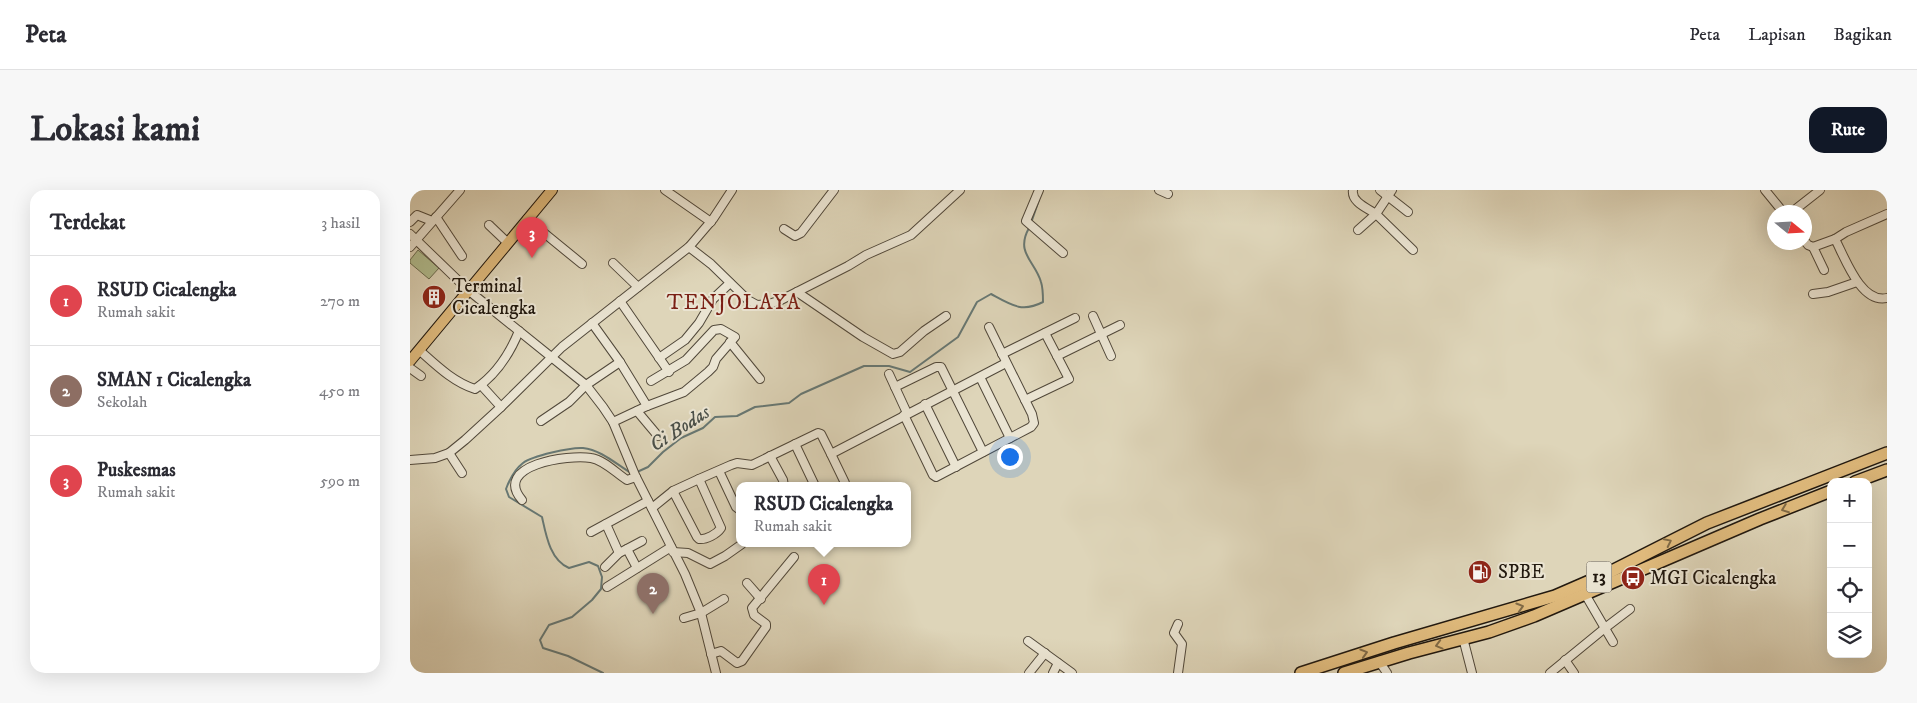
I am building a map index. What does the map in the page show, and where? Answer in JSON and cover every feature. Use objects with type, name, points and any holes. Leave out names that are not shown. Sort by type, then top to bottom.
[{"type":"highway","name":"13","points":[[1301,673],[1394,643],[1556,596],[1608,573],[1707,523],[1887,452]]},
{"type":"highway","points":[[1866,478],[1887,470]]},
{"type":"highway","name":"13","points":[[1344,673],[1379,661],[1498,629],[1827,493]]},
{"type":"main road","points":[[410,361],[552,190]]},
{"type":"street","points":[[410,247],[413,237],[434,219],[460,190]]},
{"type":"street","points":[[665,190],[711,222]]},
{"type":"street","points":[[410,460],[435,458],[449,453],[501,407],[562,347],[689,247],[711,222],[730,192],[721,190]]},
{"type":"street","points":[[784,229],[795,236],[801,233],[834,190]]},
{"type":"street","points":[[689,247],[748,300],[757,305],[769,304],[797,292],[866,255],[911,235],[960,190]]},
{"type":"street","points":[[1039,190],[1026,222],[1063,253]]},
{"type":"street","points":[[1159,190],[1168,194]]},
{"type":"street","points":[[1353,190],[1354,199],[1376,214],[1413,250]]},
{"type":"street","points":[[1765,190],[1777,205]]},
{"type":"street","points":[[1801,205],[1820,190]]},
{"type":"street","points":[[1358,230],[1376,214],[1386,192],[1408,212]]},
{"type":"street","points":[[1824,270],[1813,247],[1835,240],[1846,232],[1887,214]]},
{"type":"street","points":[[410,222],[417,215],[434,219],[462,256]]},
{"type":"street","points":[[527,219],[582,264]]},
{"type":"street","points":[[489,225],[508,243]]},
{"type":"street","points":[[413,237],[468,290],[586,385],[594,394],[613,422],[635,476],[685,574],[701,614],[716,673]]},
{"type":"street","points":[[1835,240],[1857,282],[1873,297],[1887,298]]},
{"type":"street","points":[[613,263],[638,287]]},
{"type":"street","points":[[1813,294],[1828,292],[1857,282]]},
{"type":"street","points":[[659,358],[685,340],[699,323],[713,299],[730,283]]},
{"type":"street","points":[[797,292],[862,337],[893,354],[900,352],[924,331],[946,316]]},
{"type":"street","points":[[620,302],[669,372]]},
{"type":"street","points":[[1093,316],[1111,356]]},
{"type":"street","points":[[1002,354],[1076,318]]},
{"type":"street","points":[[592,323],[620,362],[647,406]]},
{"type":"street","points":[[1057,356],[1120,325]]},
{"type":"street","points":[[889,374],[933,475],[939,477],[1027,430],[1034,423],[1032,414],[989,327]]},
{"type":"street","points":[[613,422],[647,406],[684,392],[703,378],[735,337],[725,330],[717,329],[691,356],[669,372],[652,381]]},
{"type":"street","points":[[419,350],[449,375],[465,386],[475,389],[502,363],[519,330]]},
{"type":"street","points":[[1025,400],[1068,379],[1045,333]]},
{"type":"street","points":[[730,342],[760,380]]},
{"type":"street","points":[[541,421],[568,402],[586,385],[620,362]]},
{"type":"street","points":[[831,454],[1006,363]]},
{"type":"street","points":[[895,387],[939,366],[954,390],[983,452]]},
{"type":"street","points":[[410,368],[421,376]]},
{"type":"street","points":[[980,377],[1010,438]]},
{"type":"street","points":[[481,385],[501,407]]},
{"type":"street","points":[[925,404],[956,467]]},
{"type":"street","points":[[637,411],[658,436]]},
{"type":"street","points":[[652,508],[673,491],[699,479],[737,464],[752,465],[820,433],[845,482]]},
{"type":"street","points":[[795,444],[813,482]]},
{"type":"street","points":[[449,453],[462,473]]},
{"type":"street","points":[[770,456],[783,482]]},
{"type":"street","points":[[522,500],[515,492],[517,477],[521,472],[533,466],[566,457],[591,458],[627,480],[635,476]]},
{"type":"street","points":[[719,471],[736,507]]},
{"type":"street","points":[[673,491],[697,537],[703,540],[718,532],[721,528],[699,479]]},
{"type":"street","points":[[592,532],[648,501]]},
{"type":"street","points":[[606,524],[619,553]]},
{"type":"street","points":[[605,567],[619,553],[642,541]]},
{"type":"street","points":[[607,587],[637,568],[672,550],[688,553],[710,564],[738,547]]},
{"type":"street","points":[[627,549],[637,568]]},
{"type":"street","points":[[711,654],[721,651],[737,663],[741,662],[766,628],[766,624],[754,615],[752,611],[794,557]]},
{"type":"street","points":[[747,583],[761,599]]},
{"type":"street","points":[[1584,594],[1612,642]]},
{"type":"street","points":[[684,618],[701,614],[724,599]]},
{"type":"street","points":[[1550,673],[1630,609]]},
{"type":"street","points":[[1178,624],[1174,633],[1182,644],[1178,673]]},
{"type":"street","points":[[1464,638],[1472,673]]},
{"type":"street","points":[[1028,641],[1072,673]]},
{"type":"street","points":[[1029,673],[1045,653]]},
{"type":"street","points":[[1565,660],[1574,673]]},
{"type":"street","points":[[1379,661],[1387,673]]},
{"type":"street","points":[[1053,673],[1058,663]]},
{"type":"green space","points":[[418,250],[439,268],[429,279],[410,263],[410,260]]},
{"type":"waterway","name":"Ci Bodas","points":[[1031,223],[1039,200]]},
{"type":"waterway","name":"Ci Bodas","points":[[637,472],[648,467],[681,438],[703,428],[715,417],[737,416],[755,407],[789,403],[801,394],[864,366],[889,366],[910,372],[958,337],[977,302],[991,294],[1011,304],[1023,307],[1043,302],[1041,282],[1025,251],[1025,237],[1029,228]]},
{"type":"waterway","name":"Ci Bodas","points":[[603,673],[568,656],[543,648],[540,640],[549,625],[572,617],[592,600],[601,589],[602,577],[598,566],[589,562],[569,568],[557,559],[550,546],[542,517],[509,497],[506,489],[515,472],[523,463],[552,452],[570,449],[583,448],[596,451],[631,473]]},
{"type":"place","name":"Puskesmas","points":[[532,258]]},
{"type":"place","name":"Terminal Cicalengka","points":[[434,297]]},
{"type":"place","name":"SPBE","points":[[1480,572]]},
{"type":"place","name":"MGI Cicalengka","points":[[1633,578]]},
{"type":"place","name":"RSUD Cicalengka","points":[[824,605]]},
{"type":"place","name":"SMAN 1 Cicalengka","points":[[653,614]]},
{"type":"district","name":"TENJOLAYA","points":[[734,303]]}]
